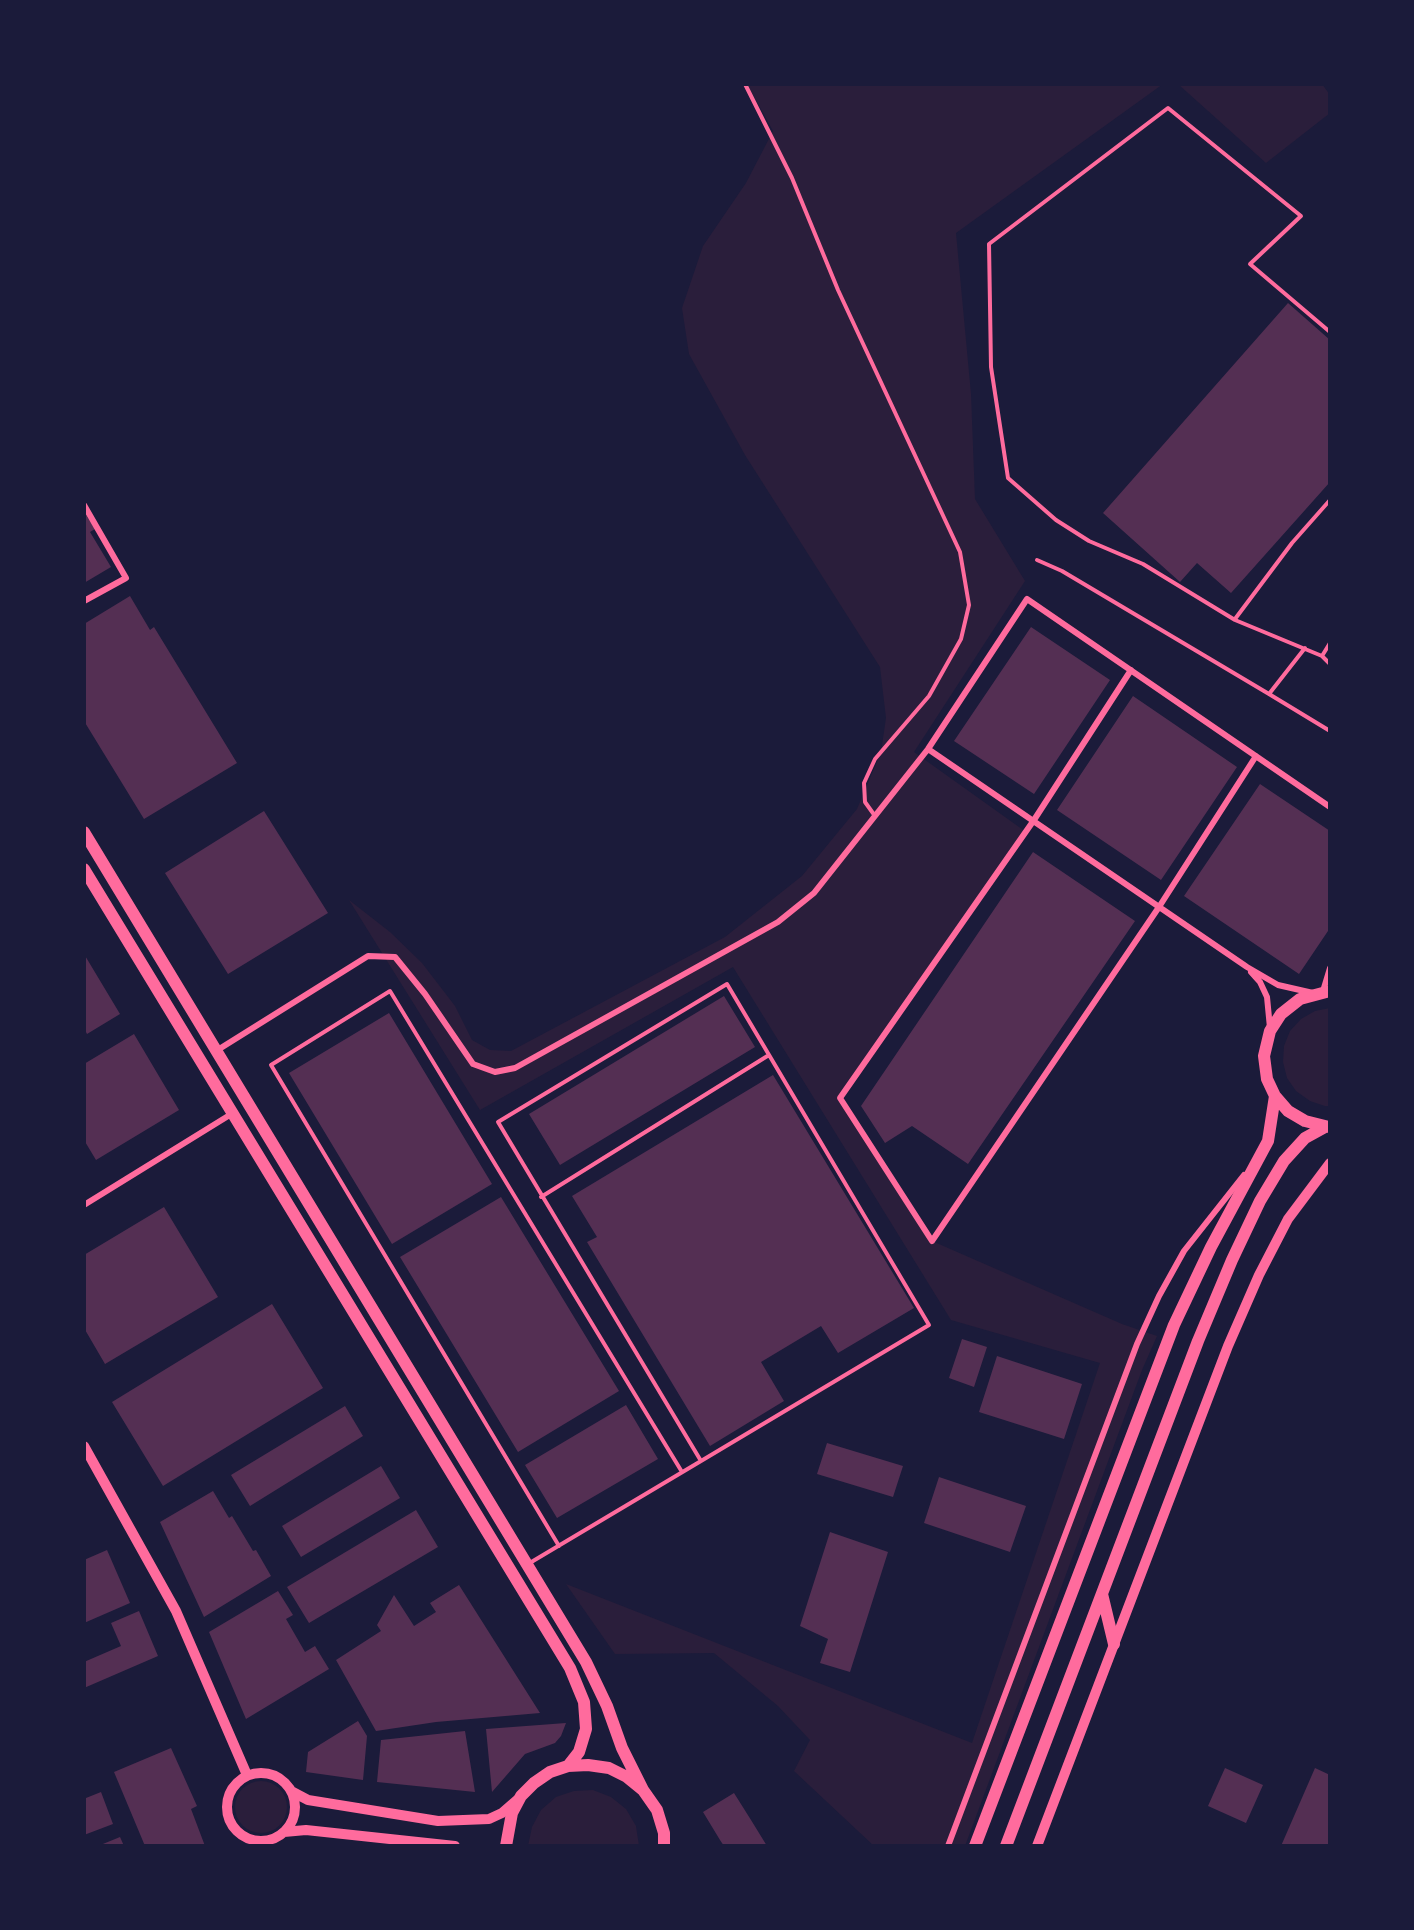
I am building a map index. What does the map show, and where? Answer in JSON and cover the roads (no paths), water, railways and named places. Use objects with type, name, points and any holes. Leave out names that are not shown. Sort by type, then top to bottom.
[{"type":"main road","points":[[84,832],[586,1662],[643,1790],[657,1810],[664,1840],[669,1846]]},
{"type":"main road","points":[[84,869],[570,1668],[584,1702],[586,1729],[579,1752],[568,1766]]},
{"type":"main road","points":[[1322,992],[1289,1006],[1270,1031],[1264,1056],[1267,1078],[1275,1096],[1288,1111],[1305,1121],[1328,1127]]},
{"type":"main road","points":[[975,1846],[1174,1325],[1256,1160],[1268,1141],[1275,1096]]},
{"type":"main road","points":[[1006,1846],[1198,1341],[1232,1260],[1260,1201],[1284,1161],[1305,1138],[1328,1127]]},
{"type":"main road","points":[[1102,1594],[1114,1644]]},
{"type":"main road","points":[[506,1846],[512,1813],[521,1796],[534,1783],[550,1773],[568,1766],[588,1765],[609,1768],[627,1777],[643,1790]]},
{"type":"street","points":[[84,505],[126,578],[84,601]]},
{"type":"street","points":[[216,1051],[368,956],[395,957],[425,994],[473,1064],[495,1072],[515,1068],[778,922],[814,893],[928,749],[1027,599],[1330,807]]},
{"type":"street","points":[[1131,670],[1034,820],[840,1098],[932,1241],[1160,907],[1256,756]]},
{"type":"street","points":[[928,749],[1246,967],[1278,986],[1322,992],[1330,968]]},
{"type":"street","points":[[1246,967],[1260,982],[1267,997],[1270,1031]]},
{"type":"street","points":[[84,1205],[233,1113]]},
{"type":"street","points":[[948,1846],[1137,1344],[1159,1296],[1184,1251],[1256,1160]]},
{"type":"street","points":[[1037,1846],[1203,1409],[1259,1275],[1288,1219],[1330,1163]]},
{"type":"street","points":[[84,1446],[176,1611],[247,1775]]},
{"type":"street","points":[[454,1846],[306,1830],[284,1832],[265,1840],[243,1841],[230,1821],[227,1810],[231,1790],[247,1775],[257,1773],[277,1777],[291,1791],[309,1800],[438,1821],[489,1819],[502,1813],[521,1796]]},
{"type":"street","points":[[284,1832],[294,1813],[291,1791]]},
{"type":"lane","points":[[745,84],[792,178],[838,290],[960,552],[969,605],[961,639],[929,696],[875,759],[864,783],[865,802],[875,816]]},
{"type":"lane","points":[[1330,332],[1250,264],[1301,216],[1168,108],[989,244],[991,367],[1008,478],[1056,520],[1089,541],[1143,564],[1235,620],[1305,648],[1322,656],[1330,664]]},
{"type":"lane","points":[[1235,620],[1292,543],[1330,500]]},
{"type":"lane","points":[[1037,560],[1062,571],[1330,731]]},
{"type":"lane","points":[[1322,656],[1330,643]]},
{"type":"lane","points":[[1269,694],[1305,648]]},
{"type":"lane","points":[[527,1565],[929,1325],[727,984],[498,1122],[701,1461]]},
{"type":"lane","points":[[559,1546],[272,1065],[390,991],[682,1473]]},
{"type":"lane","points":[[541,1197],[769,1055]]}]
